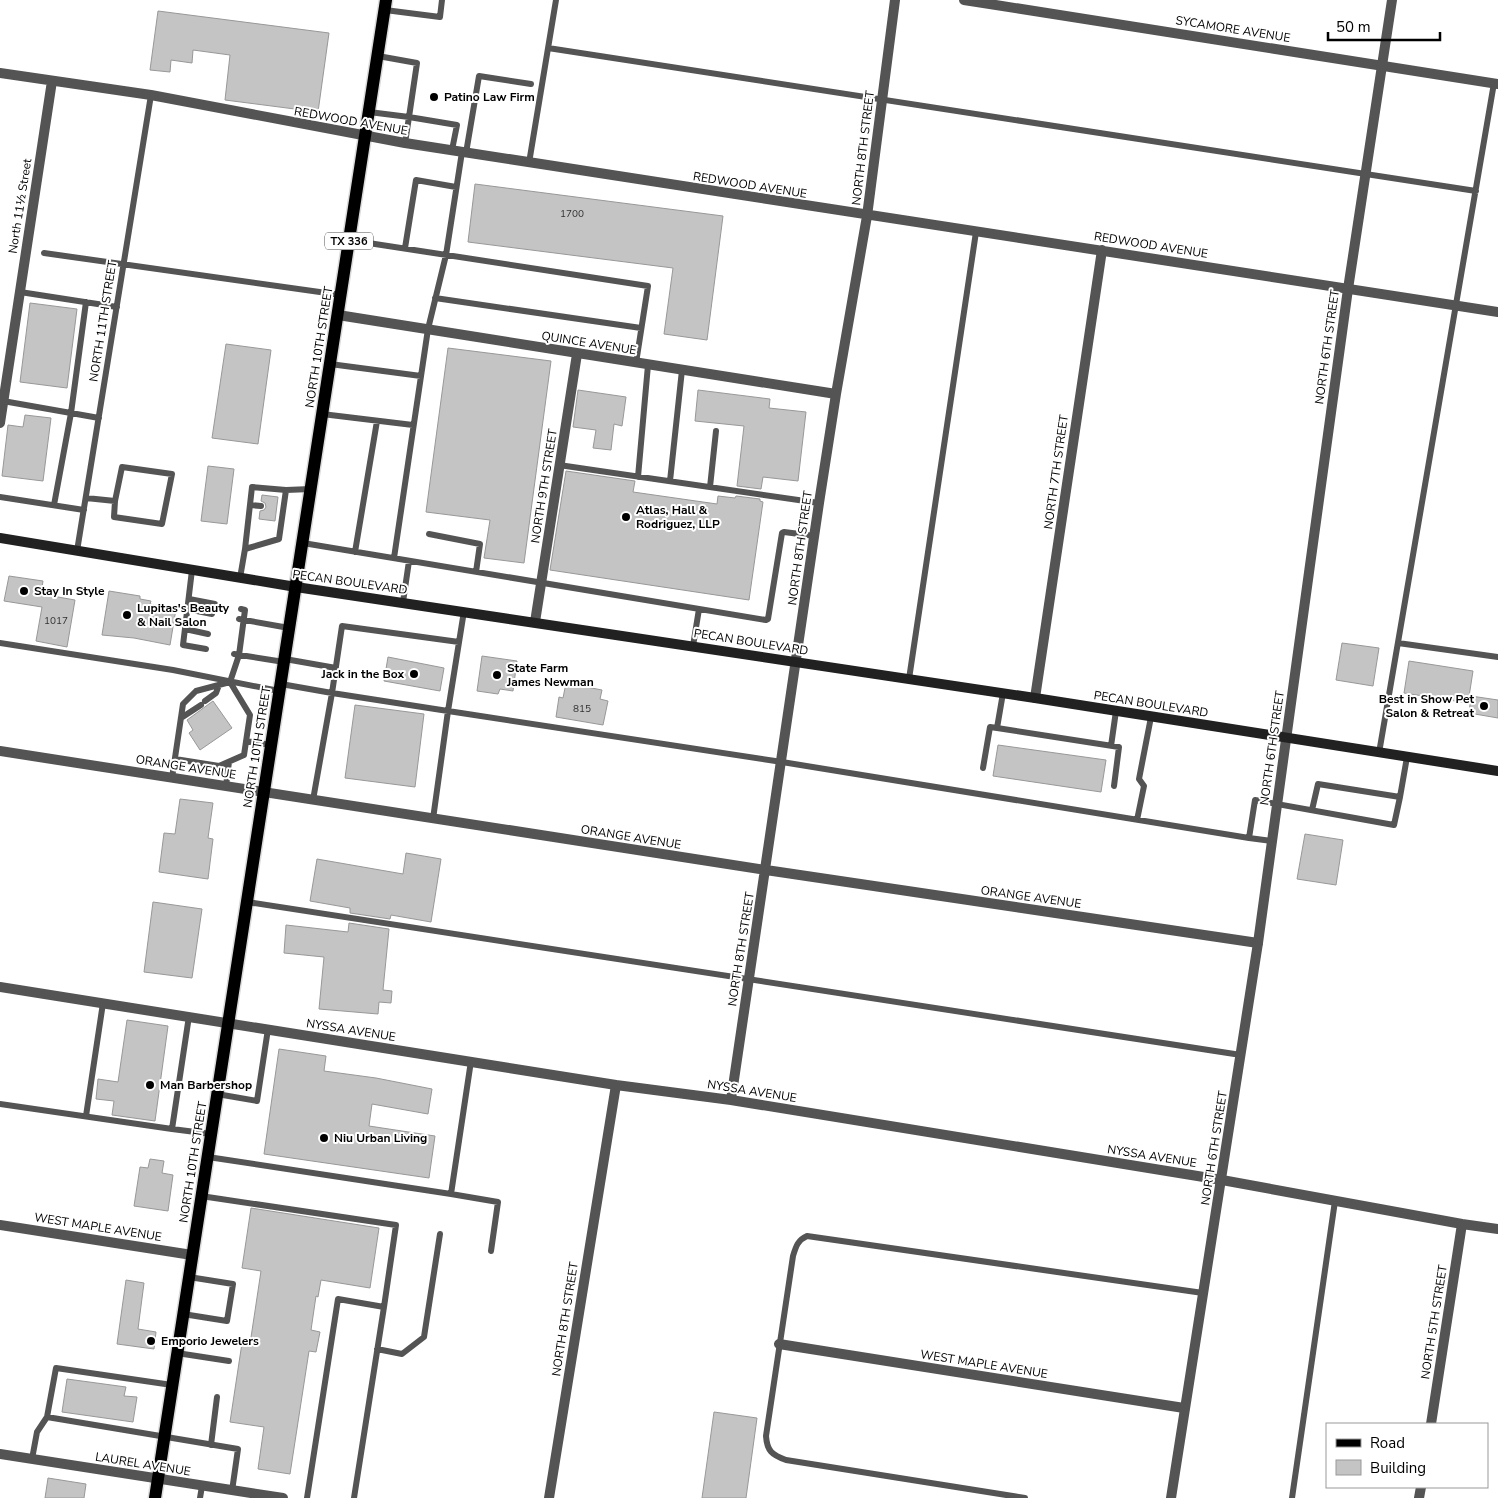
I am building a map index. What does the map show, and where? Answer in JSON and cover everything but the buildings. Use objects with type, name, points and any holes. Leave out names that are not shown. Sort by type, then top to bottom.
[{"type":"main road","name":"NORTH 10TH STREET","points":[[155,1498],[386,5]]},
{"type":"main road","name":"PECAN BOULEVARD","points":[[0,538],[240,578],[1003,693],[1498,771]]},
{"type":"street","name":"NORTH 8TH STREET","points":[[731,1100],[819,503],[867,216],[895,0]]},
{"type":"street","name":"SYCAMORE AVENUE","points":[[964,0],[1496,83]]},
{"type":"street","name":"NORTH 6TH STREET","points":[[1171,1498],[1258,943],[1348,289],[1392,0]]},
{"type":"street","name":"REDWOOD AVENUE","points":[[0,73],[152,95],[365,137],[1498,312]]},
{"type":"street","name":"North 11½ Street","points":[[0,423],[52,81]]},
{"type":"street","name":"NORTH 7TH STREET","points":[[1035,698],[1102,250]]},
{"type":"street","name":"QUINCE AVENUE","points":[[338,315],[836,394]]},
{"type":"street","name":"NORTH 9TH STREET","points":[[535,622],[577,354]]},
{"type":"street","name":"ORANGE AVENUE","points":[[0,751],[766,870],[1258,943]]},
{"type":"street","name":"NYSSA AVENUE","points":[[0,987],[616,1085],[731,1100],[1222,1180],[1498,1229]]},
{"type":"street","name":"NORTH 8TH STREET","points":[[549,1498],[616,1085]]},
{"type":"street","name":"NORTH 5TH STREET","points":[[1431,1423],[1462,1224]]},
{"type":"street","name":"WEST MAPLE AVENUE","points":[[0,1225],[192,1255]]},
{"type":"street","name":"WEST MAPLE AVENUE","points":[[780,1344],[1184,1408]]},
{"type":"street","name":"LAUREL AVENUE","points":[[0,1454],[283,1498]]},
{"type":"lane","points":[[386,5],[440,16],[442,0]]},
{"type":"lane","points":[[529,163],[556,0]]},
{"type":"lane","points":[[548,48],[1476,191]]},
{"type":"lane","points":[[378,56],[417,63],[405,143]]},
{"type":"lane","points":[[394,558],[428,329],[446,255],[460,152],[479,76],[531,84]]},
{"type":"lane","points":[[1379,753],[1496,83]]},
{"type":"lane","name":"NORTH 11TH STREET","points":[[77,551],[152,95]]},
{"type":"lane","points":[[369,112],[457,125],[460,152]]},
{"type":"lane","points":[[405,248],[416,180],[456,187]]},
{"type":"lane","points":[[909,679],[976,232]]},
{"type":"lane","points":[[349,240],[648,286],[636,363]]},
{"type":"lane","points":[[44,253],[341,295]]},
{"type":"lane","points":[[20,292],[117,307]]},
{"type":"lane","points":[[435,298],[641,328]]},
{"type":"lane","points":[[54,505],[86,302]]},
{"type":"lane","points":[[330,364],[421,376]]},
{"type":"lane","points":[[638,477],[648,365]]},
{"type":"lane","points":[[670,482],[682,370]]},
{"type":"lane","points":[[3,401],[99,418]]},
{"type":"lane","points":[[322,414],[413,425]]},
{"type":"lane","points":[[355,552],[377,421]]},
{"type":"lane","points":[[710,487],[716,431]]},
{"type":"lane","points":[[559,465],[819,503]]},
{"type":"lane","points":[[122,467],[172,474],[162,524],[114,517],[115,501],[122,467]]},
{"type":"lane","points":[[240,578],[252,487],[286,490],[311,489]]},
{"type":"lane","points":[[245,548],[279,539],[280,509],[286,490]]},
{"type":"lane","points":[[0,497],[84,510]]},
{"type":"lane","points":[[86,498],[115,501]]},
{"type":"lane","points":[[250,505],[261,506]]},
{"type":"lane","points":[[302,543],[766,620],[768,619],[782,533],[815,536]]},
{"type":"lane","points":[[429,534],[480,544],[476,572]]},
{"type":"lane","points":[[403,602],[409,561]]},
{"type":"lane","points":[[192,570],[183,645],[206,649]]},
{"type":"lane","points":[[189,599],[215,604]]},
{"type":"lane","points":[[187,609],[212,614]]},
{"type":"lane","points":[[175,759],[219,766],[244,755],[250,715],[230,682],[237,654],[241,620],[245,610],[241,609]]},
{"type":"lane","points":[[693,646],[699,609]]},
{"type":"lane","points":[[432,819],[464,611]]},
{"type":"lane","points":[[241,620],[289,628]]},
{"type":"lane","points":[[314,800],[342,626],[459,642]]},
{"type":"lane","points":[[185,629],[208,634]]},
{"type":"lane","points":[[0,643],[173,670],[230,682],[332,693],[782,762],[1272,841]]},
{"type":"lane","points":[[1398,643],[1498,657]]},
{"type":"lane","points":[[237,654],[336,668]]},
{"type":"lane","points":[[172,778],[183,704],[196,691],[230,682]]},
{"type":"lane","points":[[181,718],[216,693],[219,685]]},
{"type":"lane","points":[[997,728],[1003,693]]},
{"type":"lane","points":[[1111,746],[1116,711]]},
{"type":"lane","points":[[1137,820],[1144,786],[1139,779],[1151,717]]},
{"type":"lane","points":[[983,768],[990,727],[1119,747],[1114,786]]},
{"type":"lane","points":[[246,741],[271,745]]},
{"type":"lane","points":[[1250,838],[1255,800],[1394,825],[1407,757]]},
{"type":"lane","points":[[226,786],[228,762]]},
{"type":"lane","points":[[1312,810],[1318,784],[1400,797]]},
{"type":"lane","points":[[247,902],[1241,1055]]},
{"type":"lane","points":[[86,1116],[103,1003]]},
{"type":"lane","points":[[172,1129],[189,1016]]},
{"type":"lane","points":[[217,1094],[257,1101],[268,1029]]},
{"type":"lane","points":[[451,1194],[471,1061]]},
{"type":"lane","points":[[0,1104],[211,1134]]},
{"type":"lane","points":[[208,1157],[498,1202],[491,1251]]},
{"type":"lane","points":[[201,1196],[396,1225],[354,1498]]},
{"type":"lane","points":[[1292,1498],[1335,1201]]},
{"type":"lane","points":[[377,1349],[402,1354],[424,1338],[440,1234]]},
{"type":"lane","points":[[1025,1498],[786,1460],[774,1455],[766,1445],[766,1436],[793,1256],[796,1245],[801,1239],[807,1236],[1203,1293]]},
{"type":"lane","points":[[183,1314],[227,1321],[233,1284],[189,1277]]},
{"type":"lane","points":[[307,1498],[338,1300],[384,1307]]},
{"type":"lane","points":[[177,1353],[229,1361]]},
{"type":"lane","points":[[32,1459],[37,1432],[47,1417],[56,1368],[172,1385]]},
{"type":"lane","points":[[211,1444],[217,1397]]},
{"type":"lane","points":[[47,1417],[238,1449],[232,1490]]},
{"type":"lane","points":[[200,1498],[202,1486]]},
{"type":"place","name":"Patino Law Firm","points":[[434,97]]},
{"type":"place","name":"Atlas, Hall & Rodriguez, LLP","points":[[626,517]]},
{"type":"place","name":"Stay In Style","points":[[24,591]]},
{"type":"place","name":"Lupitas's Beauty & Nail Salon","points":[[127,615]]},
{"type":"place","name":"Jack in the Box","points":[[414,674]]},
{"type":"place","name":"State Farm James Newman","points":[[497,675]]},
{"type":"place","name":"Best in Show Pet Salon & Retreat","points":[[1484,706]]},
{"type":"place","name":"Man Barbershop","points":[[150,1085]]},
{"type":"place","name":"Niu Urban Living","points":[[324,1138]]},
{"type":"place","name":"Emporio Jewelers","points":[[151,1341]]}]
